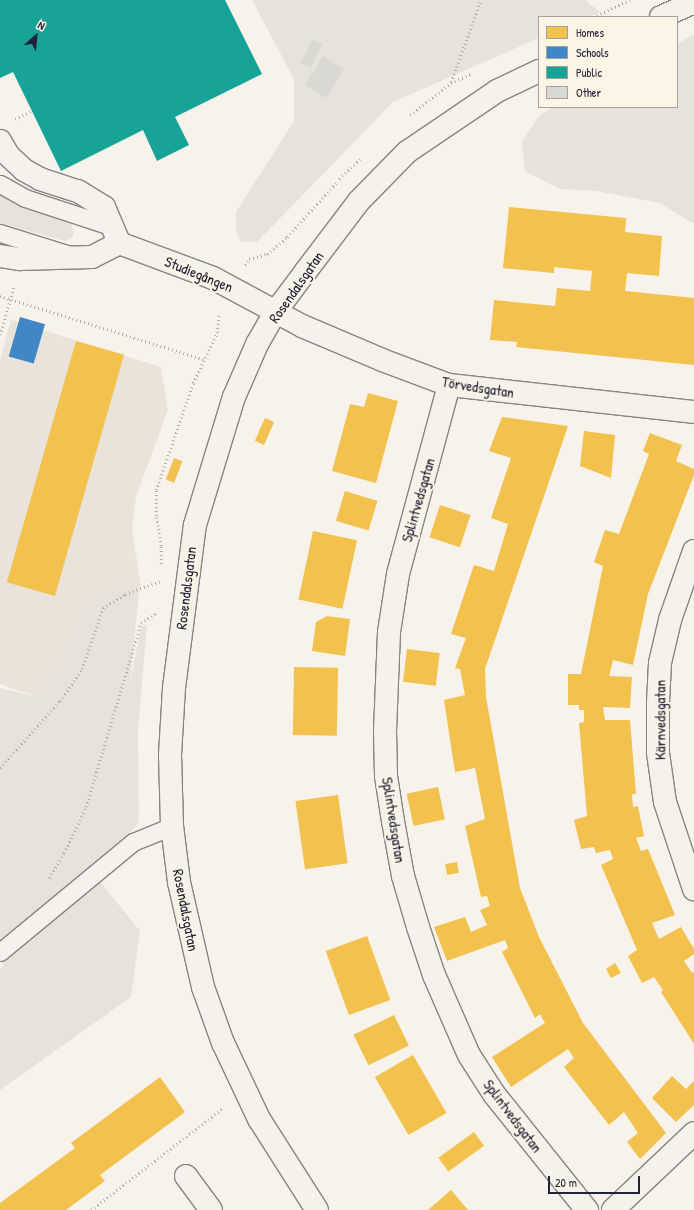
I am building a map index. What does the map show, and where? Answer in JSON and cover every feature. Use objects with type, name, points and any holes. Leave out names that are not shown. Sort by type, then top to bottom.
[{"type":"street","points":[[663,16],[694,2]]},
{"type":"street","name":"Rosendalsgatan","points":[[317,1210],[266,1132],[223,1043],[203,987],[190,936],[179,882],[172,826],[170,755],[172,714],[195,526],[234,398],[257,344],[276,311],[360,201],[407,152],[497,91],[538,71]]},
{"type":"street","points":[[0,141],[8,155],[24,170],[40,179],[78,191],[104,207],[116,235],[92,257],[10,258]]},
{"type":"street","name":"Studiegången","points":[[116,235],[232,287],[276,311]]},
{"type":"street","name":"Törvedsgatan","points":[[276,311],[336,342],[449,385],[694,412]]},
{"type":"street","name":"Splintvedsgatan","points":[[449,385],[398,574],[389,632],[385,676],[386,776],[393,821],[403,876],[418,927],[434,975],[469,1055],[494,1094],[587,1210]]},
{"type":"street","name":"Kärnvedsgatan","points":[[694,551],[670,620],[660,663],[658,753],[665,802],[694,889]]},
{"type":"street","points":[[612,1210],[694,1133]]},
{"type":"street","points":[[186,1176],[211,1210]]},
{"type":"lane","points":[[0,184],[25,198],[116,235]]},
{"type":"lane","points":[[0,233],[65,252],[77,258]]},
{"type":"lane","points":[[0,952],[133,842],[172,826]]},
{"type":"path","points":[[407,117],[451,83],[481,0]]},
{"type":"path","points":[[595,16],[630,0]]},
{"type":"path","points":[[161,567],[156,490],[173,435],[193,383],[217,333],[220,311],[232,287],[249,259],[267,254],[287,237],[363,156]]},
{"type":"path","points":[[0,335],[11,299],[10,258]]},
{"type":"path","points":[[0,296],[205,360]]},
{"type":"path","points":[[160,589],[161,574]]},
{"type":"path","points":[[0,768],[60,701],[82,669],[103,608],[125,594],[160,581]]},
{"type":"path","points":[[45,884],[64,853],[86,807],[141,623],[158,611],[158,619]]},
{"type":"path","points":[[92,1210],[228,1104]]},
{"type":"shaded area","points":[[252,0],[585,0],[600,12],[590,16],[538,16],[538,38],[393,102],[257,242],[241,242],[236,230],[236,212],[294,121],[294,79]]},
{"type":"shaded area","points":[[694,34],[694,224],[660,203],[596,191],[560,189],[525,171],[522,142],[538,117],[551,108],[678,108],[678,43]]},
{"type":"shaded area","points":[[0,194],[22,208],[69,220],[74,231],[72,238],[65,241],[0,223]]},
{"type":"shaded area","points":[[11,320],[161,367],[168,410],[136,497],[132,529],[141,586],[92,597],[40,698],[0,684],[0,360]]},
{"type":"shaded area","points":[[140,583],[130,682],[141,628],[147,624],[138,730],[139,821],[133,830],[89,868],[140,931],[131,997],[0,1090],[0,969],[4,965],[0,960],[0,688],[38,697],[89,598]]},
{"type":"building: Homes","points":[[509,207],[626,218],[625,232],[662,236],[659,276],[627,273],[625,291],[694,298],[694,365],[516,347],[517,342],[490,340],[494,300],[555,306],[557,288],[590,291],[592,271],[554,267],[554,273],[503,268]]},
{"type":"building: Homes","points":[[76,341],[124,355],[55,596],[7,582]]},
{"type":"building: Homes","points":[[368,393],[398,401],[376,483],[332,471],[350,404],[364,407]]},
{"type":"building: Homes","points":[[502,417],[568,426],[485,669],[486,697],[520,888],[539,937],[583,1023],[666,1133],[640,1159],[627,1142],[638,1133],[624,1112],[609,1125],[564,1067],[574,1058],[568,1049],[511,1087],[492,1057],[545,1023],[540,1014],[535,1018],[502,952],[508,948],[505,940],[447,961],[434,927],[465,917],[471,932],[487,925],[480,910],[490,906],[487,896],[481,897],[465,826],[485,819],[475,768],[455,772],[444,700],[465,695],[460,669],[455,668],[466,638],[451,634],[474,565],[494,571],[508,524],[491,518],[511,458],[489,451]]},
{"type":"building: Homes","points":[[265,418],[274,422],[264,445],[255,441]]},
{"type":"building: Homes","points":[[584,431],[615,435],[611,478],[580,466]]},
{"type":"building: Homes","points":[[650,433],[682,445],[676,461],[694,469],[694,475],[648,594],[633,665],[613,660],[609,676],[632,677],[630,708],[603,707],[605,720],[630,720],[636,794],[632,794],[633,807],[638,806],[644,836],[636,838],[641,851],[648,849],[675,915],[652,923],[659,939],[681,927],[694,949],[694,954],[684,961],[692,973],[694,972],[694,1044],[661,992],[663,990],[654,977],[642,983],[628,956],[637,950],[601,865],[613,859],[610,850],[596,853],[594,847],[581,849],[574,820],[587,816],[579,723],[584,722],[584,710],[579,710],[579,705],[568,705],[568,674],[581,674],[603,566],[594,562],[605,530],[619,534],[649,454],[643,451]]},
{"type":"building: Homes","points":[[174,458],[182,461],[174,483],[166,479]]},
{"type":"building: Homes","points":[[345,491],[378,501],[368,531],[336,521]]},
{"type":"building: Homes","points":[[440,505],[470,515],[460,547],[429,537]]},
{"type":"building: Homes","points":[[313,531],[357,540],[342,609],[298,599]]},
{"type":"building: Homes","points":[[327,616],[350,619],[345,656],[312,651],[316,622]]},
{"type":"building: Homes","points":[[407,649],[440,653],[436,686],[403,682]]},
{"type":"building: Homes","points":[[294,667],[338,668],[337,736],[293,735]]},
{"type":"building: Homes","points":[[438,787],[445,819],[414,826],[407,794]]},
{"type":"building: Homes","points":[[338,795],[348,863],[305,869],[295,801]]},
{"type":"building: Homes","points":[[457,862],[459,873],[447,875],[445,864]]},
{"type":"building: Homes","points":[[367,936],[390,1000],[349,1015],[326,951]]},
{"type":"building: Homes","points":[[615,963],[621,973],[611,978],[606,969]]},
{"type":"building: Homes","points":[[394,1015],[409,1046],[368,1065],[354,1035]]},
{"type":"building: Homes","points":[[413,1055],[446,1113],[408,1135],[375,1077]]},
{"type":"building: Homes","points":[[672,1076],[686,1089],[694,1081],[694,1105],[676,1122],[652,1098]]},
{"type":"building: Homes","points":[[160,1077],[185,1112],[100,1175],[105,1181],[66,1210],[0,1210],[0,1203],[75,1148],[71,1143]]},
{"type":"building: Homes","points":[[474,1132],[484,1146],[448,1172],[438,1158]]},
{"type":"building: Homes","points":[[451,1190],[468,1210],[428,1210]]},
{"type":"building: Schools","points":[[20,317],[45,324],[34,364],[9,356]]},
{"type":"building: Public","points":[[0,0],[225,0],[262,74],[175,117],[189,145],[157,161],[143,130],[61,171],[13,72],[0,78]]},
{"type":"building: Other","points":[[313,39],[323,44],[311,68],[301,63]]},
{"type":"building: Other","points":[[323,56],[344,69],[326,98],[305,85]]}]
